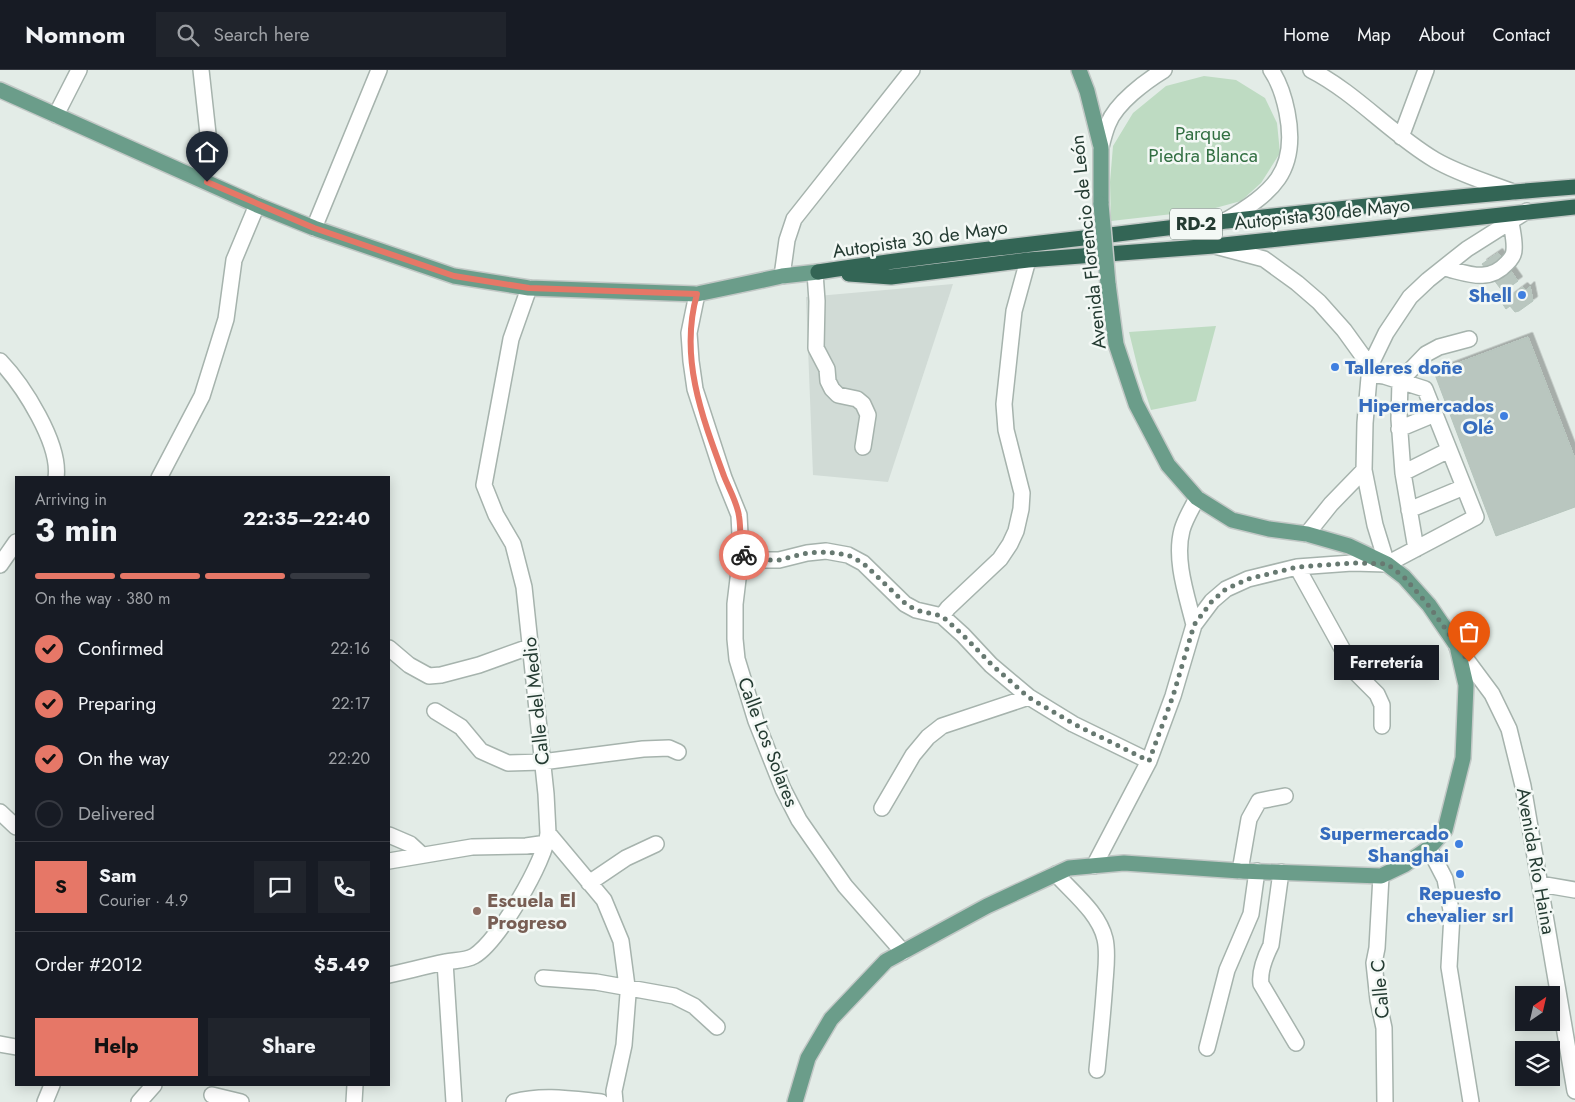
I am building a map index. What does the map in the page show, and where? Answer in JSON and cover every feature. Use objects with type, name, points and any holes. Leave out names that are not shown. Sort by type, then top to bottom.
[{"type":"highway","name":"Autopista 30 de Mayo","points":[[816,273],[889,261],[1224,221],[1575,187]]},
{"type":"highway","name":"Autopista 30 de Mayo","points":[[816,273],[891,276],[1028,260],[1214,246],[1575,207]]},
{"type":"main road","name":"Avenida Florencio de León","points":[[1079,70],[1087,91],[1101,147],[1101,204],[1108,284],[1116,344],[1136,404],[1168,465],[1197,498],[1232,520],[1269,529],[1307,534],[1349,546],[1387,564],[1404,577],[1429,606],[1457,646]]},
{"type":"main road","name":"RD-2","points":[[0,90],[257,205],[314,228],[454,276],[529,288],[697,294],[782,276],[816,273]]},
{"type":"main road","points":[[795,1102],[808,1058],[831,1019],[886,961],[987,906],[1069,868],[1124,864],[1257,872],[1382,876],[1404,865],[1429,848],[1444,830],[1463,758],[1466,685],[1457,646]]},
{"type":"street","points":[[56,115],[79,70]]},
{"type":"street","points":[[201,70],[209,143]]},
{"type":"street","points":[[314,228],[379,70]]},
{"type":"street","points":[[782,276],[787,240],[794,219],[912,70]]},
{"type":"street","points":[[1101,147],[1108,122],[1124,102],[1144,82],[1164,70]]},
{"type":"street","points":[[1224,221],[1254,204],[1271,188],[1285,168],[1290,147],[1289,121],[1283,92],[1270,70]]},
{"type":"street","points":[[1313,70],[1326,78],[1401,137],[1435,160],[1458,172],[1513,192]]},
{"type":"street","points":[[1401,137],[1426,70]]},
{"type":"street","points":[[160,476],[202,396],[226,319],[234,260],[257,205]]},
{"type":"street","points":[[1387,564],[1375,525],[1364,470],[1369,370],[1386,334],[1410,297],[1428,280],[1467,250],[1527,212]]},
{"type":"street","points":[[1444,268],[1479,276],[1491,275],[1501,270],[1511,259],[1514,249],[1511,222]]},
{"type":"street","points":[[1094,866],[1149,761],[1173,696],[1194,625],[1212,601],[1226,589],[1248,579],[1297,567],[1352,563],[1387,564],[1476,517],[1425,388],[1369,370],[1344,330],[1319,302],[1264,259],[1214,246]]},
{"type":"street","points":[[942,616],[948,608],[1000,560],[1016,531],[1021,509],[1022,493],[1006,430],[1004,404],[1014,311],[1028,260]]},
{"type":"street","points":[[816,273],[816,348],[826,369],[828,381],[832,389],[838,395],[857,399],[863,404],[868,415],[863,447]]},
{"type":"street","name":"Calle del Medio","points":[[529,288],[511,339],[484,485],[496,515],[513,544],[524,587],[546,794],[548,838]]},
{"type":"street","name":"Calle Los Solares","points":[[697,294],[690,333],[691,361],[695,389],[724,478],[739,515],[741,554],[735,604],[735,639],[737,659],[756,721],[783,789],[799,820],[845,886],[903,952]]},
{"type":"street","points":[[1416,549],[1403,473],[1400,429],[1400,381],[1426,354],[1439,347],[1469,339]]},
{"type":"street","points":[[0,361],[10,371],[43,424],[53,449],[56,476]]},
{"type":"street","points":[[1400,429],[1435,414]]},
{"type":"street","points":[[1403,473],[1449,450]]},
{"type":"street","points":[[1307,534],[1331,504],[1364,470]]},
{"type":"street","points":[[1409,510],[1464,487]]},
{"type":"street","points":[[1194,625],[1181,568],[1180,546],[1182,530],[1197,498]]},
{"type":"street","points":[[0,564],[15,543]]},
{"type":"street","points":[[741,554],[759,560],[779,560],[807,553],[826,552],[848,555],[863,563],[906,604],[916,610],[942,616],[1028,697],[1074,724],[1149,761]]},
{"type":"street","points":[[1297,567],[1355,672],[1377,694],[1382,705],[1382,726]]},
{"type":"street","name":"Avenida Río Haina","points":[[1457,646],[1492,694],[1509,729],[1523,786],[1575,1091]]},
{"type":"street","points":[[390,649],[409,665],[429,676],[441,675],[479,665],[529,647]]},
{"type":"street","points":[[882,808],[914,755],[928,737],[942,726],[1028,697]]},
{"type":"street","points":[[435,711],[461,727],[481,751],[508,763],[542,762],[643,748],[669,748],[678,752]]},
{"type":"street","points":[[1240,871],[1249,819],[1259,801],[1285,796]]},
{"type":"street","points":[[0,812],[15,826]]},
{"type":"street","points":[[390,835],[410,844],[422,855]]},
{"type":"street","points":[[390,861],[472,847],[526,846],[548,838]]},
{"type":"street","points":[[548,838],[604,900],[622,941],[628,988],[624,1045],[614,1091],[615,1102]]},
{"type":"street","points":[[390,975],[444,962],[466,959],[484,949],[509,915],[538,865],[548,838]]},
{"type":"street","points":[[589,883],[626,858],[656,844]]},
{"type":"street","points":[[1429,848],[1445,879],[1452,914],[1449,966],[1471,1102]]},
{"type":"street","points":[[1207,1048],[1227,970],[1251,914],[1257,872]]},
{"type":"street","points":[[1281,872],[1271,945],[1265,956],[1260,978],[1261,984],[1296,1043]]},
{"type":"street","points":[[1056,874],[1087,907],[1105,939],[1104,1005],[1097,1070]]},
{"type":"street","name":"Calle C","points":[[1382,876],[1377,948],[1374,963],[1378,1000],[1384,1028],[1385,1102]]},
{"type":"street","points":[[1540,884],[1575,890]]},
{"type":"street","points":[[444,962],[454,1102]]},
{"type":"street","points":[[543,978],[596,982],[674,996],[694,1006],[717,1027]]},
{"type":"street","points":[[0,1044],[15,1047]]},
{"type":"street","points":[[45,1102],[52,1086]]},
{"type":"street","points":[[139,1102],[153,1086]]},
{"type":"street","points":[[354,1102],[355,1086]]},
{"type":"street","points":[[213,1094],[241,1102]]},
{"type":"street","points":[[514,1102],[536,1098],[601,1102]]},
{"type":"shaded area","points":[[953,284],[888,482],[813,475],[806,297]]},
{"type":"green space","name":"Parque Piedra Blanca","points":[[1204,76],[1236,80],[1265,98],[1277,123],[1280,153],[1261,183],[1241,201],[1208,210],[1111,221],[1110,182],[1113,146],[1133,113],[1166,86]]},
{"type":"green space","points":[[1216,326],[1196,401],[1151,410],[1139,373],[1129,332]]},
{"type":"building","points":[[1498,253],[1518,281],[1503,292],[1482,264]]},
{"type":"building","name":"Shell","points":[[1530,286],[1533,301],[1519,311],[1515,312],[1510,306],[1506,309],[1502,303],[1523,287],[1526,290]]},
{"type":"building","name":"Hipermercados Olé","points":[[1528,337],[1575,459],[1575,507],[1496,536],[1434,372]]},
{"type":"way so far","points":[[744,555],[759,560],[779,560],[807,553],[826,552],[848,555],[863,563],[906,604],[916,610],[942,616],[1028,697],[1074,724],[1149,761],[1173,696],[1194,625],[1212,601],[1226,589],[1248,579],[1297,567],[1352,563],[1387,564],[1404,577],[1429,606],[1469,662]]},
{"type":"place","name":"Shell","points":[[1522,295]]},
{"type":"place","name":"Talleres doñe","points":[[1335,367]]},
{"type":"place","name":"Hipermercados Olé","points":[[1504,416]]},
{"type":"place","name":"Ferretería","points":[[1469,662]]},
{"type":"place","name":"Supermercado Shanghai","points":[[1459,844]]},
{"type":"place","name":"Repuesto chevalier srl","points":[[1460,874]]},
{"type":"place","name":"Escuela El Progreso","points":[[477,911]]},
{"type":"route","points":[[207,182],[314,228],[454,276],[529,288],[697,294],[690,333],[695,389],[724,478],[739,515],[741,554],[744,555]]}]
